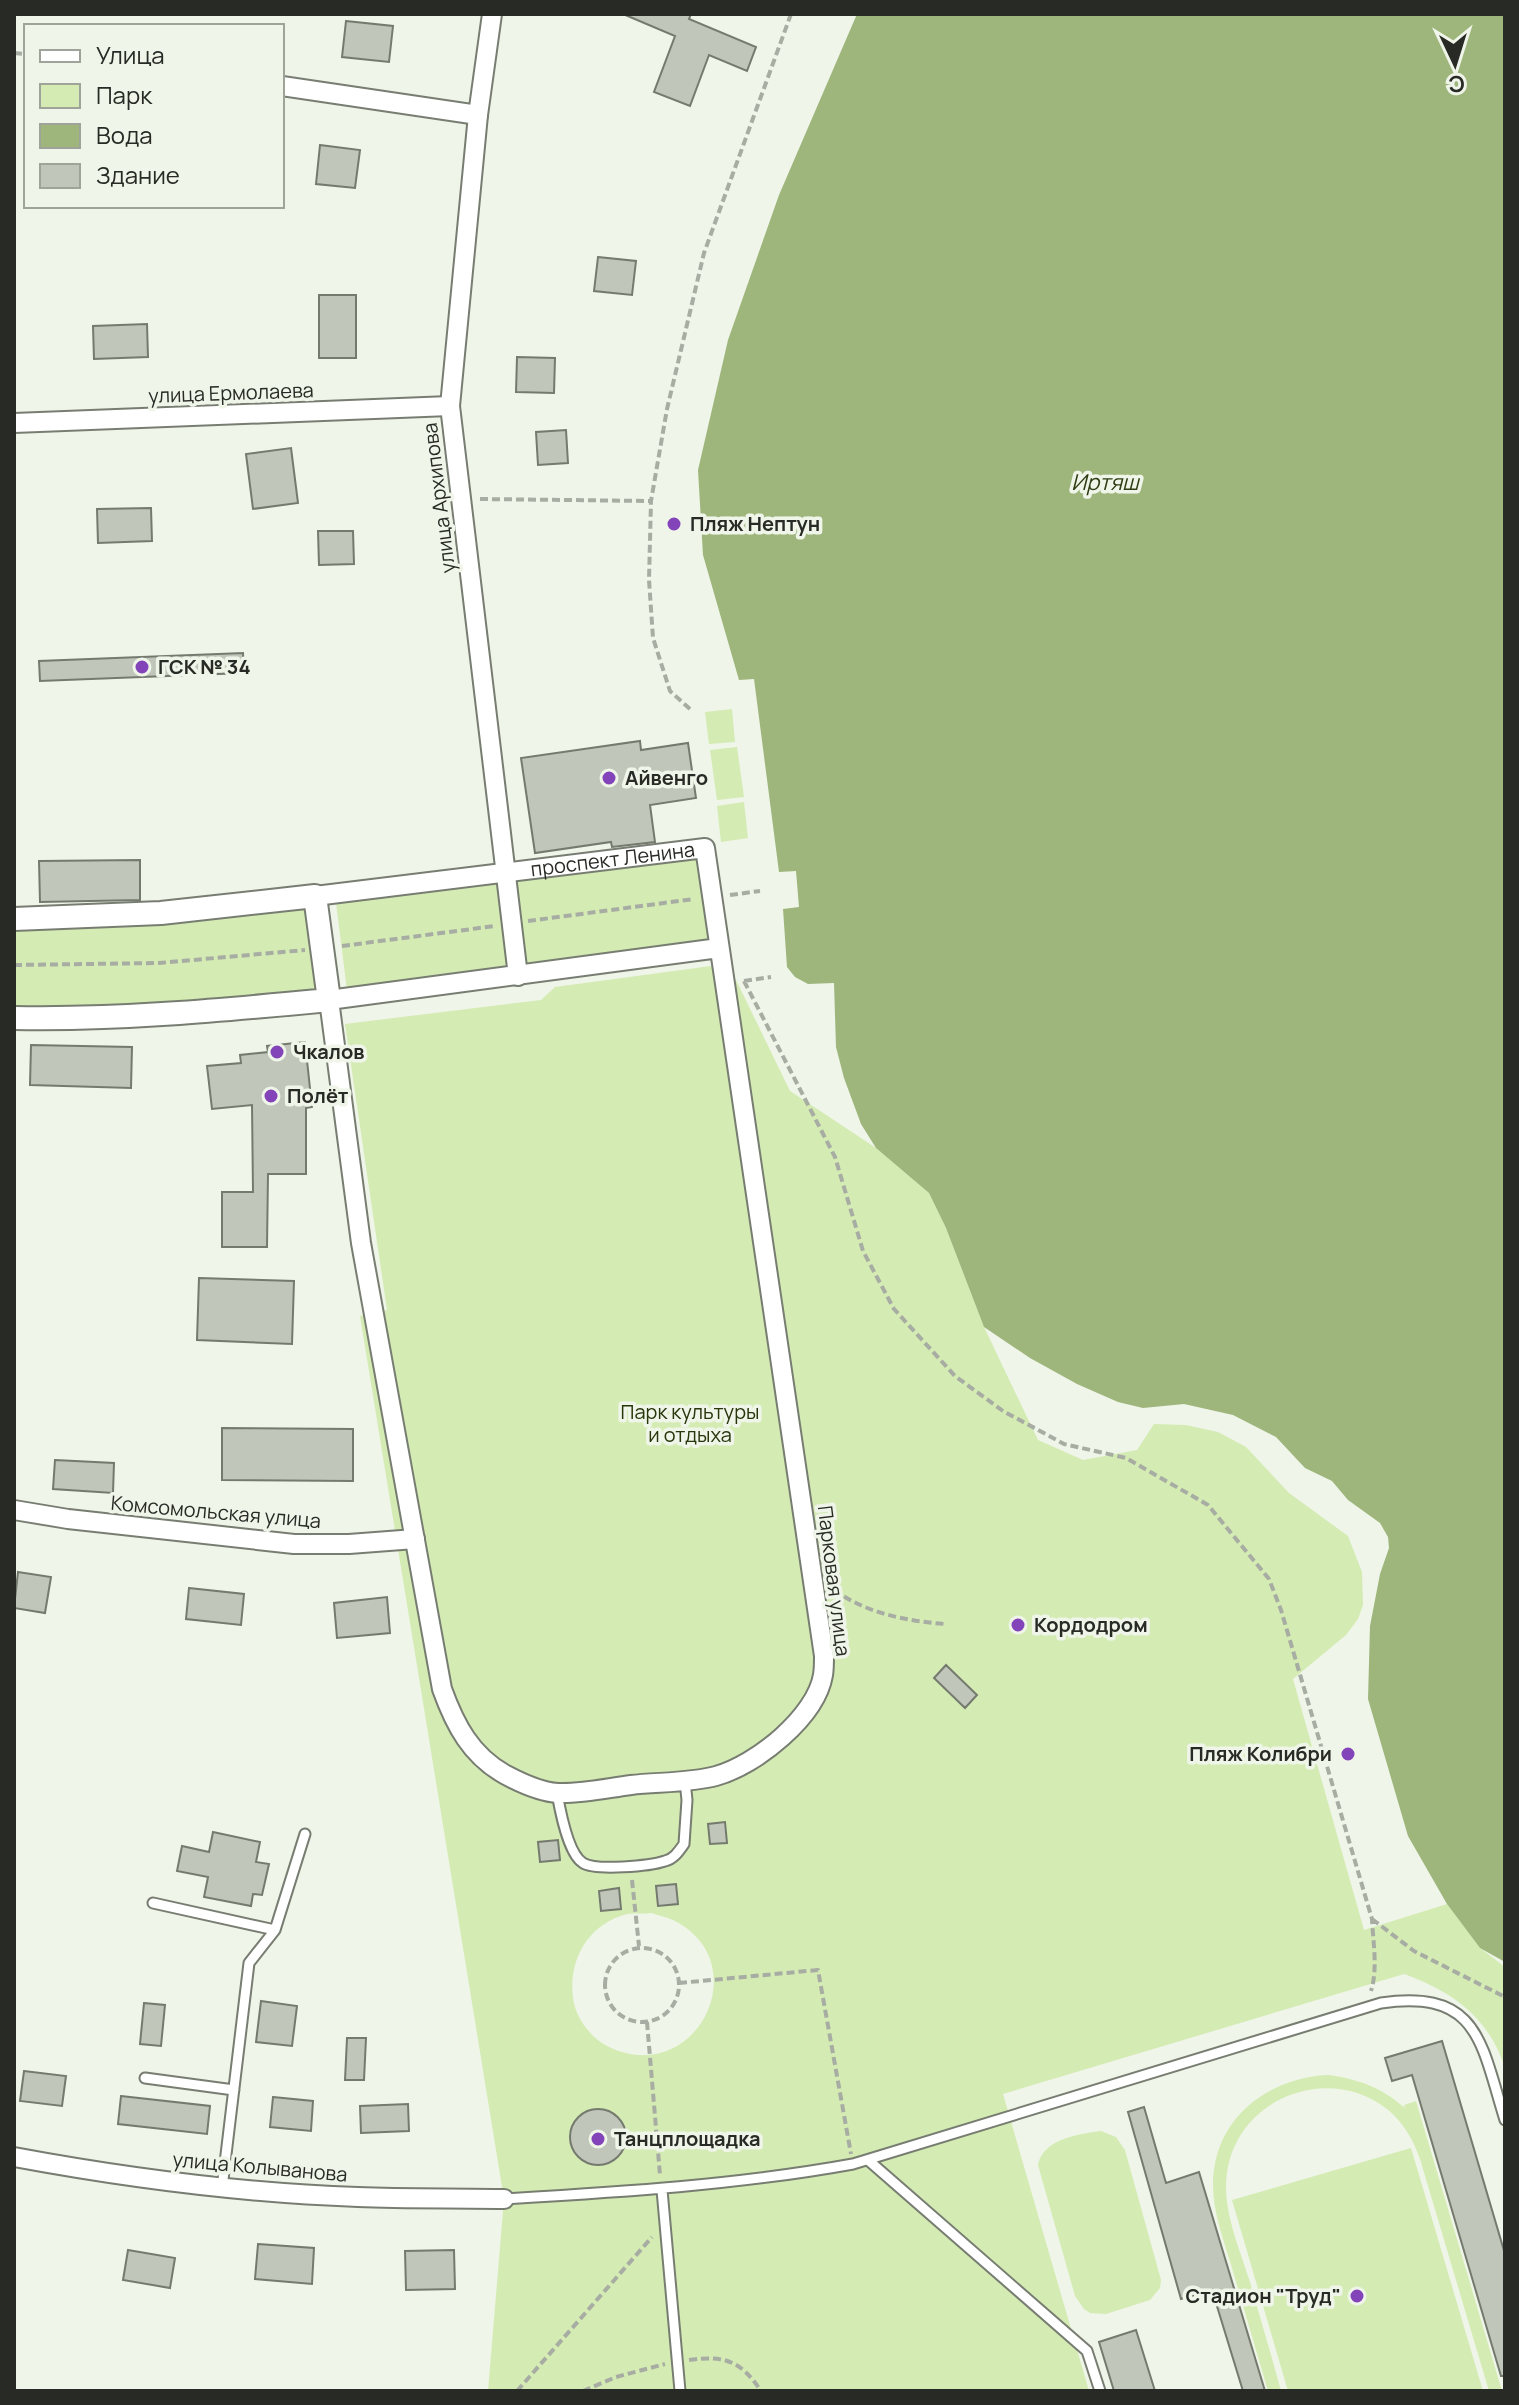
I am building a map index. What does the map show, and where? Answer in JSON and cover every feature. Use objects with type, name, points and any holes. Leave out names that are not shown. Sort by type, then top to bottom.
[{"type":"street","name":"улица Архипова","points":[[492,14],[478,115],[450,406],[518,976]]},
{"type":"street","points":[[284,86],[478,115]]},
{"type":"street","name":"улица Ермолаева","points":[[14,423],[450,406]]},
{"type":"street","name":"проспект Ленина","points":[[14,919],[161,913],[705,848],[719,952]]},
{"type":"street","points":[[315,896],[329,1000]]},
{"type":"street","points":[[14,1018],[165,1015],[329,1000],[719,952]]},
{"type":"street","name":"Парковая улица","points":[[329,1000],[361,1243],[442,1689],[452,1717],[467,1742],[485,1761],[506,1775],[557,1793],[685,1780],[715,1776],[742,1766],[769,1750],[798,1720],[814,1696],[823,1677],[824,1656],[719,952]]},
{"type":"street","name":"Комсомольская улица","points":[[14,1510],[68,1519],[294,1544],[415,1539]]},
{"type":"street","name":"улица Колыванова","points":[[14,2157],[222,2188],[358,2197],[504,2199]]},
{"type":"lane","points":[[557,1793],[574,1853],[582,1863],[595,1867],[631,1865],[668,1861],[684,1844],[685,1780]]},
{"type":"lane","points":[[222,2188],[249,1963],[275,1930],[305,1834]]},
{"type":"lane","points":[[153,1903],[275,1930]]},
{"type":"lane","points":[[504,2199],[662,2190],[853,2164],[1381,2003],[1408,2000],[1434,2002],[1456,2013],[1475,2031],[1485,2053],[1505,2120]]},
{"type":"lane","points":[[145,2078],[234,2090]]},
{"type":"lane","points":[[868,2160],[1087,2351],[1100,2391]]},
{"type":"lane","points":[[662,2190],[680,2391]]},
{"type":"path","points":[[690,709],[670,691],[653,638],[649,580],[651,501],[667,409],[704,253],[791,14]]},
{"type":"path","points":[[461,499],[651,501]]},
{"type":"path","points":[[14,965],[159,963],[322,948],[760,891]]},
{"type":"path","points":[[719,952],[744,981],[835,1157],[863,1251],[894,1309],[955,1376],[1003,1411],[1064,1444],[1126,1458],[1208,1505],[1269,1579],[1281,1610],[1372,1919],[1374,1983],[1366,2009]]},
{"type":"path","points":[[744,981],[771,977]]},
{"type":"path","points":[[812,1575],[848,1600],[908,1621],[945,1624]]},
{"type":"path","points":[[631,1865],[639,1947]]},
{"type":"path","points":[[1372,1919],[1414,1951],[1505,1997]]},
{"type":"path","points":[[639,1947],[661,1953],[670,1960],[677,1971],[679,1983],[674,2004],[667,2013],[647,2022],[635,2022],[614,2011],[604,1990],[609,1966],[616,1957],[639,1947]]},
{"type":"path","points":[[679,1983],[818,1970],[853,2164]]},
{"type":"path","points":[[647,2022],[662,2190]]},
{"type":"path","points":[[517,2391],[665,2223]]},
{"type":"green space","points":[[732,709],[735,742],[709,744],[705,712]]},
{"type":"green space","points":[[737,747],[744,797],[717,800],[710,750]]},
{"type":"green space","points":[[744,802],[748,838],[721,842],[717,806]]},
{"type":"green space","points":[[700,856],[713,942],[524,968],[514,880]]},
{"type":"green space","points":[[501,883],[511,969],[347,990],[336,903]]},
{"type":"green space","points":[[308,907],[319,993],[167,1008],[14,1010],[14,928]]},
{"type":"green space","name":"Парк культуры и отдыха","points":[[711,966],[736,980],[790,1091],[876,1148],[929,1193],[946,1228],[984,1327],[1038,1440],[1083,1460],[1137,1450],[1154,1424],[1186,1425],[1218,1432],[1246,1447],[1289,1493],[1348,1536],[1362,1572],[1363,1605],[1358,1619],[1346,1635],[1293,1679],[1364,1930],[1447,1904],[1480,1948],[1505,1967],[1505,2067],[1489,2033],[1466,2008],[1438,1989],[1404,1974],[1003,2094],[1089,2391],[488,2391],[504,2199],[360,1316],[387,1310],[345,1024],[541,1000],[555,987]],"holes":[[[652,1913],[675,1921],[700,1941],[712,1965],[713,1991],[705,2016],[689,2037],[666,2051],[639,2055],[607,2046],[589,2032],[577,2012],[572,1984],[578,1957],[591,1935],[601,1926],[627,1914]],[[595,2109],[617,2116],[627,2135],[623,2151],[612,2162],[599,2165],[587,2161],[571,2141],[571,2129],[578,2117]]]},
{"type":"green space","points":[[1328,2075],[1370,2086],[1405,2108],[1404,2105],[1416,2101],[1502,2391],[1489,2391],[1420,2159],[1407,2131],[1387,2109],[1364,2096],[1340,2089],[1315,2089],[1291,2094],[1269,2106],[1251,2122],[1237,2142],[1228,2167],[1226,2195],[1231,2224],[1281,2391],[1268,2391],[1217,2216],[1213,2195],[1215,2161],[1222,2140],[1248,2106],[1284,2084]]},
{"type":"green space","points":[[1101,2131],[1116,2137],[1125,2150],[1161,2280],[1160,2288],[1150,2300],[1106,2314],[1090,2313],[1075,2296],[1038,2165],[1047,2149],[1063,2139]]},
{"type":"green space","name":"Стадион \"Труд\"","points":[[1411,2148],[1483,2391],[1288,2391],[1232,2200]]},
{"type":"water","name":"Иртяш","points":[[857,14],[1505,14],[1505,1962],[1480,1948],[1447,1904],[1408,1836],[1368,1699],[1370,1626],[1380,1574],[1389,1548],[1388,1537],[1380,1523],[1348,1500],[1332,1481],[1305,1468],[1276,1437],[1233,1415],[1184,1404],[1143,1408],[1118,1402],[1030,1358],[984,1327],[946,1228],[929,1193],[876,1148],[861,1124],[836,1047],[834,983],[808,984],[795,977],[787,967],[783,909],[799,907],[796,871],[779,872],[754,679],[739,680],[703,555],[698,470],[728,340],[779,195]]},
{"type":"building","points":[[623,14],[691,14],[689,19],[756,47],[747,71],[709,55],[690,106],[654,92],[675,36]]},
{"type":"building","points":[[346,21],[393,26],[389,62],[342,57]]},
{"type":"building","points":[[320,145],[360,150],[355,188],[316,184]]},
{"type":"building","points":[[598,257],[636,261],[632,295],[594,291]]},
{"type":"building","points":[[319,295],[356,295],[356,358],[319,358]]},
{"type":"building","points":[[147,324],[148,357],[94,359],[93,326]]},
{"type":"building","points":[[517,357],[555,358],[554,393],[516,392]]},
{"type":"building","points":[[566,430],[568,463],[538,465],[536,432]]},
{"type":"building","points":[[291,448],[298,503],[253,509],[246,454]]},
{"type":"building","points":[[151,508],[152,541],[98,543],[97,509]]},
{"type":"building","points":[[318,531],[353,531],[354,564],[319,565]]},
{"type":"building","name":"ГСК № 34","points":[[243,653],[244,673],[40,681],[39,661]]},
{"type":"building","name":"Айвенго","points":[[640,741],[641,750],[688,743],[696,798],[650,805],[655,842],[612,847],[611,842],[535,853],[521,758]]},
{"type":"building","points":[[140,860],[140,900],[40,902],[39,861]]},
{"type":"building","points":[[305,1042],[312,1107],[306,1108],[306,1174],[268,1174],[267,1247],[222,1247],[222,1192],[253,1192],[252,1105],[212,1109],[207,1066],[241,1063],[240,1055],[268,1052],[267,1046]]},
{"type":"building","points":[[31,1045],[132,1047],[131,1088],[30,1085]]},
{"type":"building","points":[[199,1278],[294,1281],[292,1344],[197,1340]]},
{"type":"building","points":[[222,1428],[353,1429],[353,1481],[222,1480]]},
{"type":"building","points":[[55,1460],[114,1463],[113,1493],[53,1489]]},
{"type":"building","points":[[18,1572],[51,1577],[45,1613],[14,1608]]},
{"type":"building","points":[[189,1588],[244,1594],[241,1625],[186,1619]]},
{"type":"building","points":[[387,1597],[390,1633],[337,1638],[334,1603]]},
{"type":"building","points":[[946,1665],[977,1695],[965,1708],[934,1678]]},
{"type":"building","points":[[725,1822],[727,1843],[710,1844],[708,1824]]},
{"type":"building","points":[[213,1832],[260,1842],[256,1862],[269,1864],[262,1895],[253,1894],[251,1906],[204,1897],[208,1877],[177,1871],[182,1846],[209,1852]]},
{"type":"building","points":[[558,1840],[560,1860],[540,1862],[538,1842]]},
{"type":"building","points":[[676,1884],[678,1904],[658,1906],[656,1886]]},
{"type":"building","points":[[619,1888],[621,1909],[601,1911],[599,1891]]},
{"type":"building","points":[[261,2001],[297,2006],[292,2046],[256,2042]]},
{"type":"building","points":[[144,2003],[165,2005],[161,2046],[140,2044]]},
{"type":"building","points":[[347,2038],[366,2038],[364,2080],[345,2080]]},
{"type":"building","points":[[1442,2041],[1505,2254],[1505,2376],[1501,2376],[1412,2075],[1392,2081],[1385,2058]]},
{"type":"building","points":[[24,2071],[66,2076],[62,2106],[20,2101]]},
{"type":"building","points":[[121,2096],[210,2106],[207,2134],[118,2124]]},
{"type":"building","points":[[273,2097],[313,2101],[311,2131],[270,2127]]},
{"type":"building","points":[[408,2104],[409,2131],[361,2133],[360,2106]]},
{"type":"building","points":[[1144,2107],[1166,2183],[1199,2172],[1265,2391],[1243,2391],[1212,2290],[1181,2299],[1128,2112]]},
{"type":"building","name":"Танцплощадка","points":[[598,2109],[618,2117],[626,2137],[618,2157],[598,2165],[578,2157],[570,2137],[578,2117]]},
{"type":"building","points":[[258,2244],[314,2248],[312,2284],[255,2279]]},
{"type":"building","points":[[128,2250],[175,2258],[170,2288],[123,2280]]},
{"type":"building","points":[[454,2250],[455,2289],[406,2290],[405,2251]]},
{"type":"building","points":[[1136,2330],[1155,2391],[1114,2391],[1099,2342]]},
{"type":"place","name":"Пляж Нептун","points":[[674,524]]},
{"type":"place","name":"ГСК № 34","points":[[142,667]]},
{"type":"place","name":"Айвенго","points":[[609,778]]},
{"type":"place","name":"Чкалов","points":[[277,1052]]},
{"type":"place","name":"Полёт","points":[[271,1096]]},
{"type":"place","name":"Кордодром","points":[[1018,1625]]},
{"type":"place","name":"Пляж Колибри","points":[[1348,1754]]},
{"type":"place","name":"Танцплощадка","points":[[598,2139]]},
{"type":"place","name":"Стадион \"Труд\"","points":[[1357,2296]]}]
